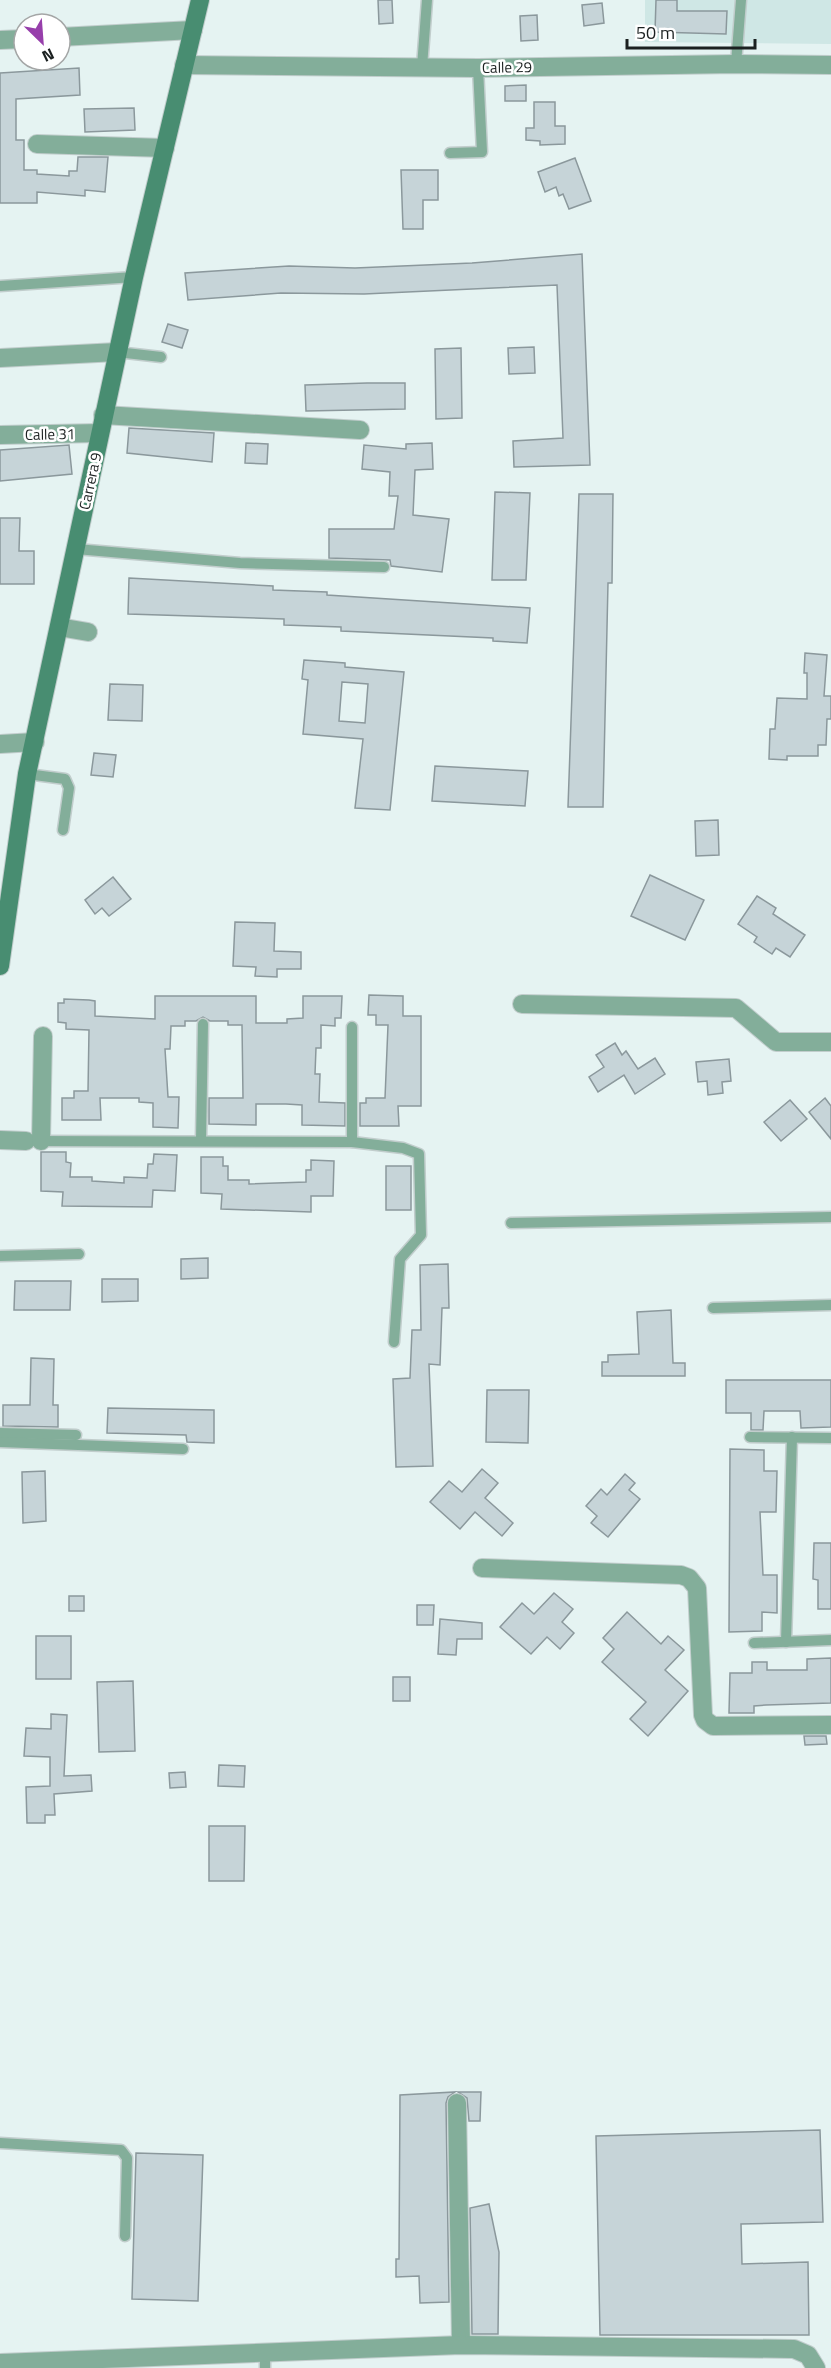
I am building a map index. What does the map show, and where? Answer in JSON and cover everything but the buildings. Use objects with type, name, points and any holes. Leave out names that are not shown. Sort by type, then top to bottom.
[{"type":"main road","name":"Carrera 9","points":[[0,966],[27,774],[117,352],[200,0]]},
{"type":"street","points":[[72,36],[194,30]]},
{"type":"street","name":"Calle 29","points":[[184,65],[422,68],[831,65]]},
{"type":"street","points":[[37,144],[165,148]]},
{"type":"street","points":[[0,358],[117,352]]},
{"type":"street","points":[[103,415],[360,430]]},
{"type":"street","name":"Calle 31","points":[[0,435],[100,433]]},
{"type":"street","points":[[59,627],[88,632]]},
{"type":"street","points":[[0,744],[35,742]]},
{"type":"street","points":[[522,1004],[736,1008],[776,1042],[831,1042]]},
{"type":"street","points":[[0,1140],[34,1140],[43,1036]]},
{"type":"street","points":[[482,1568],[681,1575],[689,1578],[697,1588],[703,1715],[708,1724],[713,1726],[831,1725]]},
{"type":"street","points":[[457,2103],[461,2345]]},
{"type":"street","points":[[0,2362],[265,2360],[461,2345],[794,2349],[808,2355],[816,2368]]},
{"type":"lane","points":[[422,68],[427,0]]},
{"type":"lane","points":[[736,64],[741,0]]},
{"type":"lane","points":[[450,153],[482,152],[478,68]]},
{"type":"lane","points":[[0,286],[134,277]]},
{"type":"lane","points":[[117,352],[161,357]]},
{"type":"lane","points":[[76,549],[240,563],[384,567]]},
{"type":"lane","points":[[27,774],[65,779],[69,788],[63,830]]},
{"type":"lane","points":[[201,1140],[203,1024]]},
{"type":"lane","points":[[352,1027],[352,1142]]},
{"type":"lane","points":[[34,1140],[352,1142],[403,1148],[419,1154],[421,1235],[400,1258],[394,1342]]},
{"type":"lane","points":[[511,1223],[831,1217]]},
{"type":"lane","points":[[0,1256],[79,1254]]},
{"type":"lane","points":[[713,1308],[831,1305]]},
{"type":"lane","points":[[0,1433],[76,1435]]},
{"type":"lane","points":[[750,1437],[831,1438]]},
{"type":"lane","points":[[786,1642],[792,1437]]},
{"type":"lane","points":[[0,1442],[183,1449]]},
{"type":"lane","points":[[754,1643],[831,1640]]},
{"type":"lane","points":[[0,2143],[121,2150],[127,2158],[125,2236]]},
{"type":"shaded area","points":[[645,0],[831,0],[831,44],[645,42]]}]
